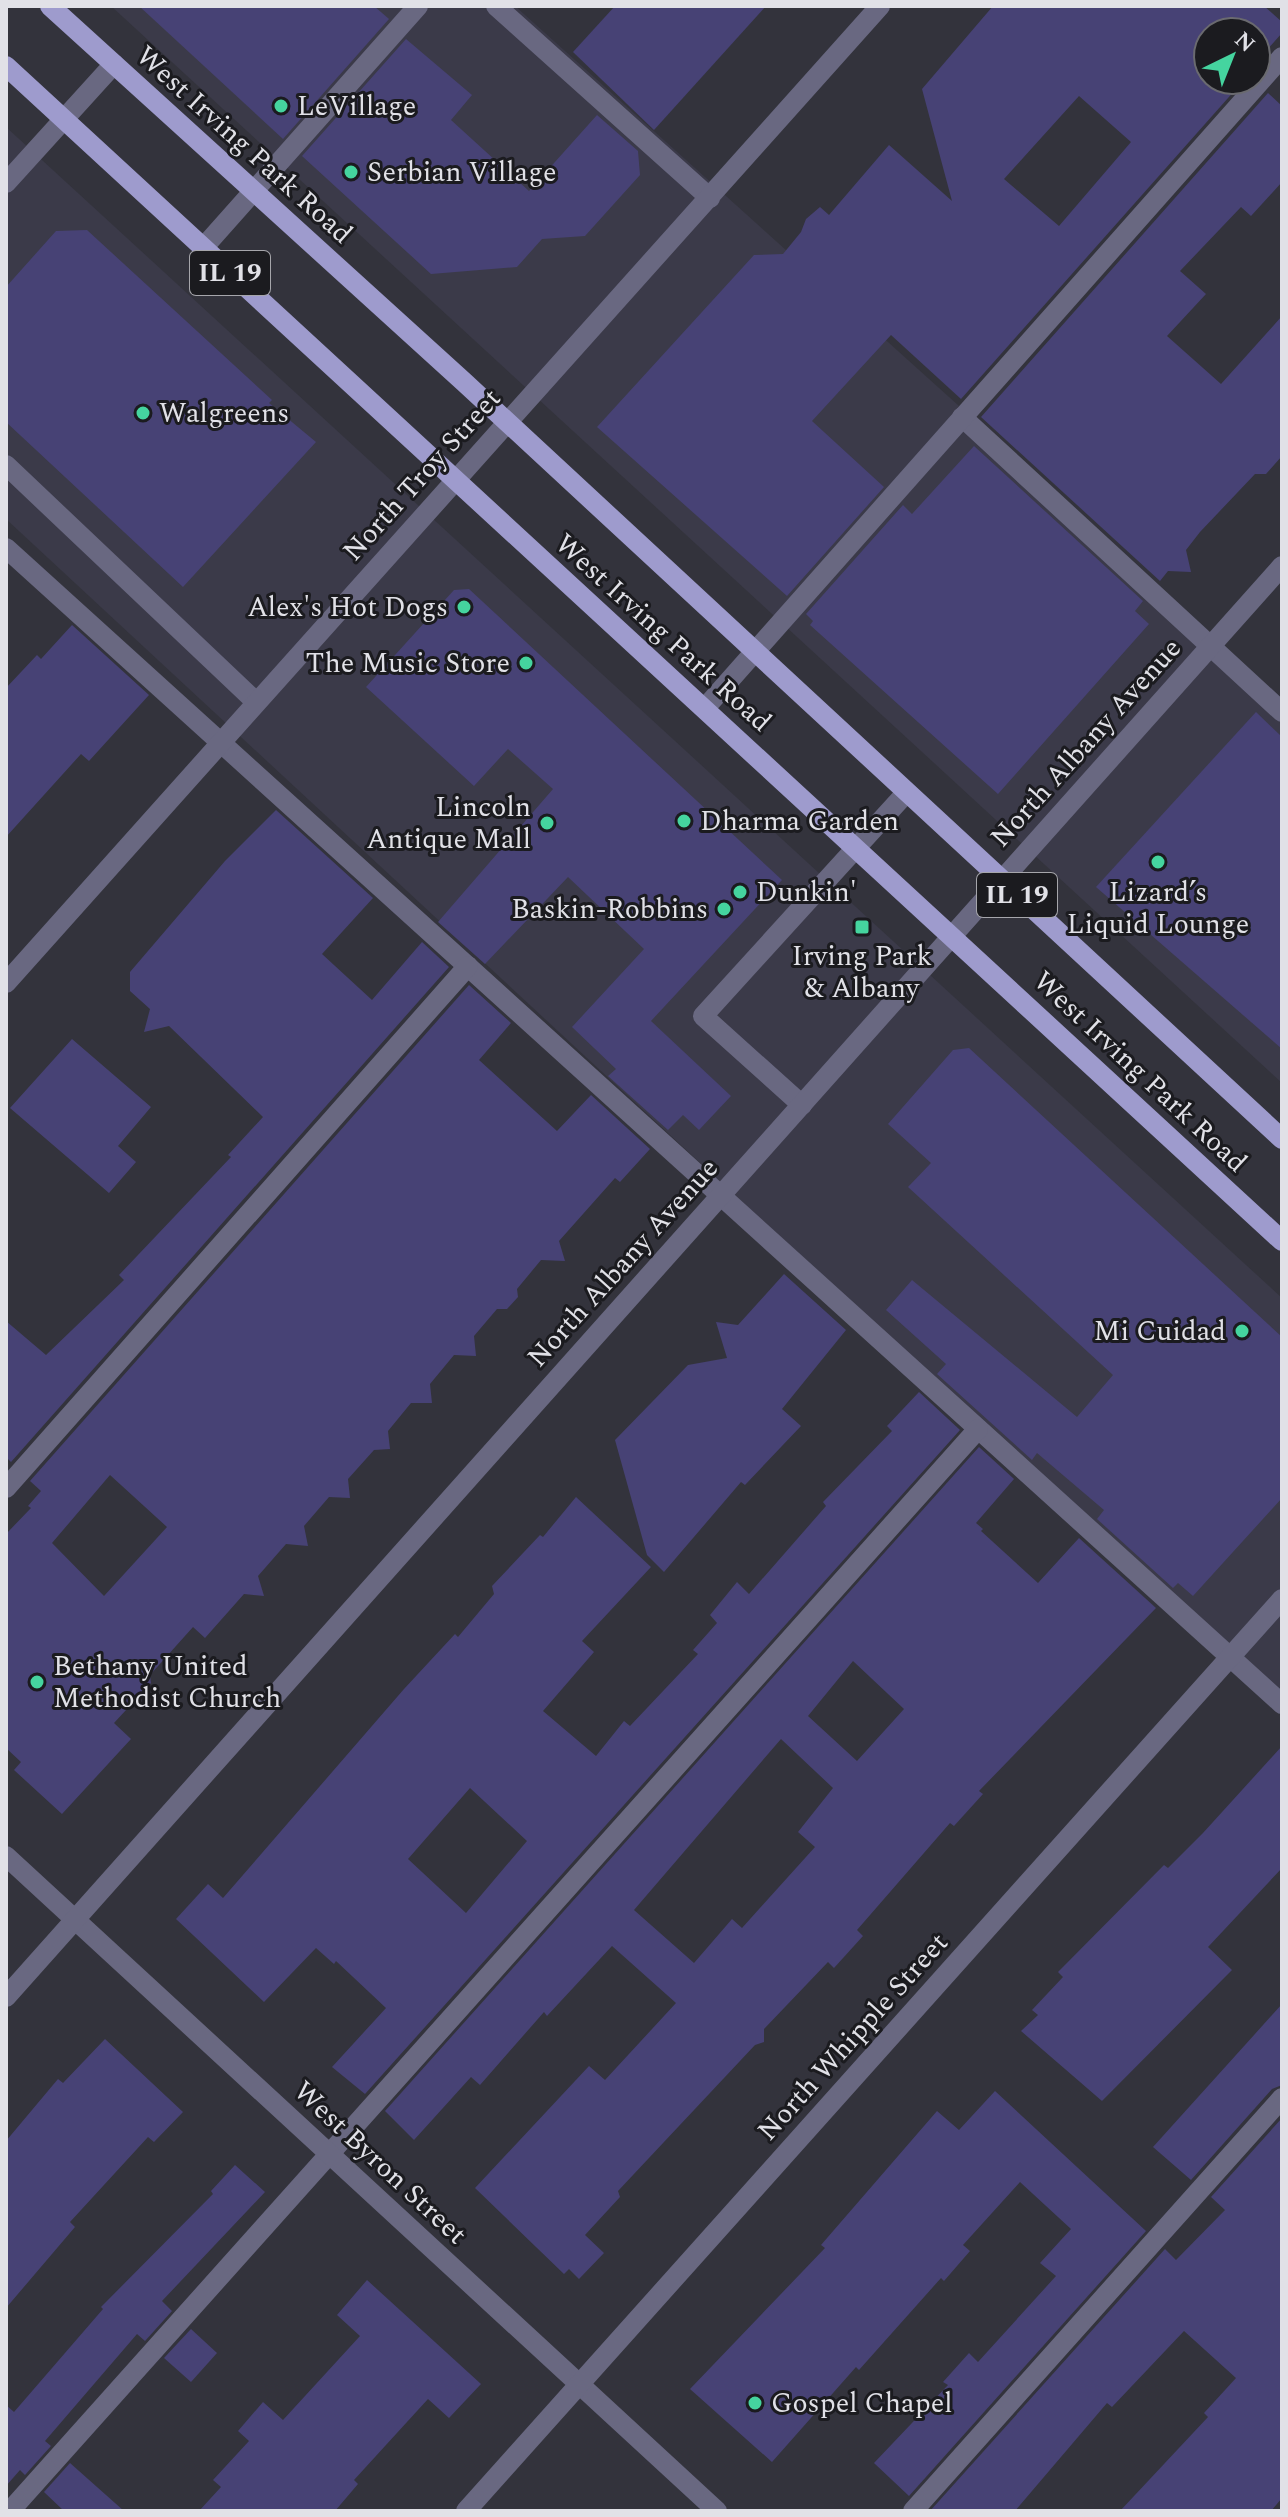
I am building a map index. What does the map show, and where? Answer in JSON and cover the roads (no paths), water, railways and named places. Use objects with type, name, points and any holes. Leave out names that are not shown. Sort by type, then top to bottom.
[{"type":"main road","name":"West Irving Park Road","points":[[50,6],[1282,1139]]},
{"type":"main road","name":"West Irving Park Road","points":[[6,66],[1282,1241]]},
{"type":"street","points":[[203,248],[418,6]]},
{"type":"street","points":[[496,6],[710,198]]},
{"type":"street","name":"North Troy Street","points":[[6,983],[880,6]]},
{"type":"street","points":[[705,708],[1282,57]]},
{"type":"street","points":[[6,183],[114,64]]},
{"type":"street","points":[[962,417],[1282,712]]},
{"type":"street","points":[[6,465],[256,702]]},
{"type":"street","points":[[6,548],[1282,1704]]},
{"type":"street","name":"North Albany Avenue","points":[[6,1997],[1282,566]]},
{"type":"street","points":[[802,1105],[703,1016],[906,793]]},
{"type":"street","points":[[6,1488],[468,966]]},
{"type":"street","points":[[10,2511],[978,1429]]},
{"type":"street","name":"North Whipple Street","points":[[466,2511],[1282,1599]]},
{"type":"street","name":"West Byron Street","points":[[6,1856],[717,2511]]},
{"type":"street","points":[[913,2511],[1282,2098]]},
{"type":"place","name":"LeVillage","points":[[281,106]]},
{"type":"place","name":"Serbian Village","points":[[351,172]]},
{"type":"place","name":"Walgreens","points":[[143,413]]},
{"type":"place","name":"Alex's Hot Dogs","points":[[464,607]]},
{"type":"place","name":"The Music Store","points":[[526,663]]},
{"type":"place","name":"Dharma Garden","points":[[684,821]]},
{"type":"place","name":"Lincoln Antique Mall","points":[[547,823]]},
{"type":"place","name":"Lizard’s Liquid Lounge","points":[[1158,862]]},
{"type":"place","name":"Dunkin'","points":[[740,892]]},
{"type":"place","name":"Baskin-Robbins","points":[[724,909]]},
{"type":"place","name":"Irving Park & Albany","points":[[862,927]]},
{"type":"place","name":"Mi Cuidad","points":[[1242,1331]]},
{"type":"place","name":"Bethany United Methodist Church","points":[[37,1682]]},
{"type":"place","name":"Gospel Chapel","points":[[755,2403]]}]
